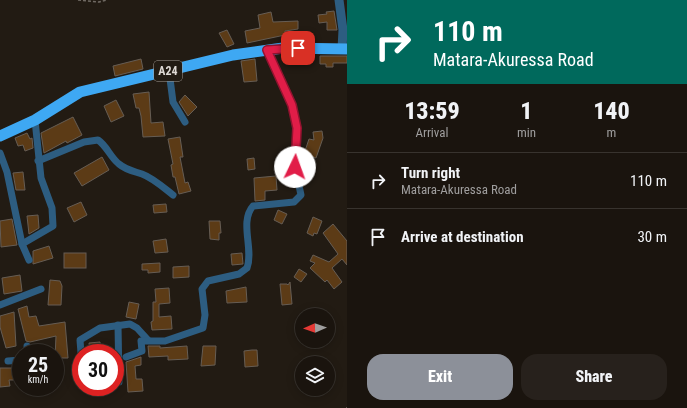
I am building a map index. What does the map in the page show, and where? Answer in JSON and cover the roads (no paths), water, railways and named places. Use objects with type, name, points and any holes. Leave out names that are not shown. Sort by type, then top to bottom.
[{"type":"highway","name":"A24","points":[[0,136],[34,120],[80,92],[233,56],[267,50],[283,48],[345,49]]},
{"type":"street","points":[[339,0],[345,49]]},
{"type":"street","points":[[126,357],[142,351],[141,342],[148,340],[165,341],[203,328],[205,315],[202,289],[208,281],[239,274],[247,268],[250,260],[247,237],[248,211],[253,206],[294,202],[301,195],[295,167],[297,128],[292,105],[267,50]]},
{"type":"street","points":[[169,71],[173,102],[185,122]]},
{"type":"street","points":[[22,244],[53,226],[52,208],[41,178],[34,120]]},
{"type":"street","points":[[38,161],[84,142],[98,140],[105,145],[118,163],[130,172],[141,174],[154,180],[173,195]]},
{"type":"street","points":[[0,154],[7,172],[22,244],[28,260]]},
{"type":"street","points":[[0,305],[41,289]]},
{"type":"street","points":[[80,344],[80,340],[100,328],[130,324],[137,328],[148,340]]},
{"type":"street","points":[[118,325],[118,344]]},
{"type":"street","points":[[8,361],[12,361]]}]
